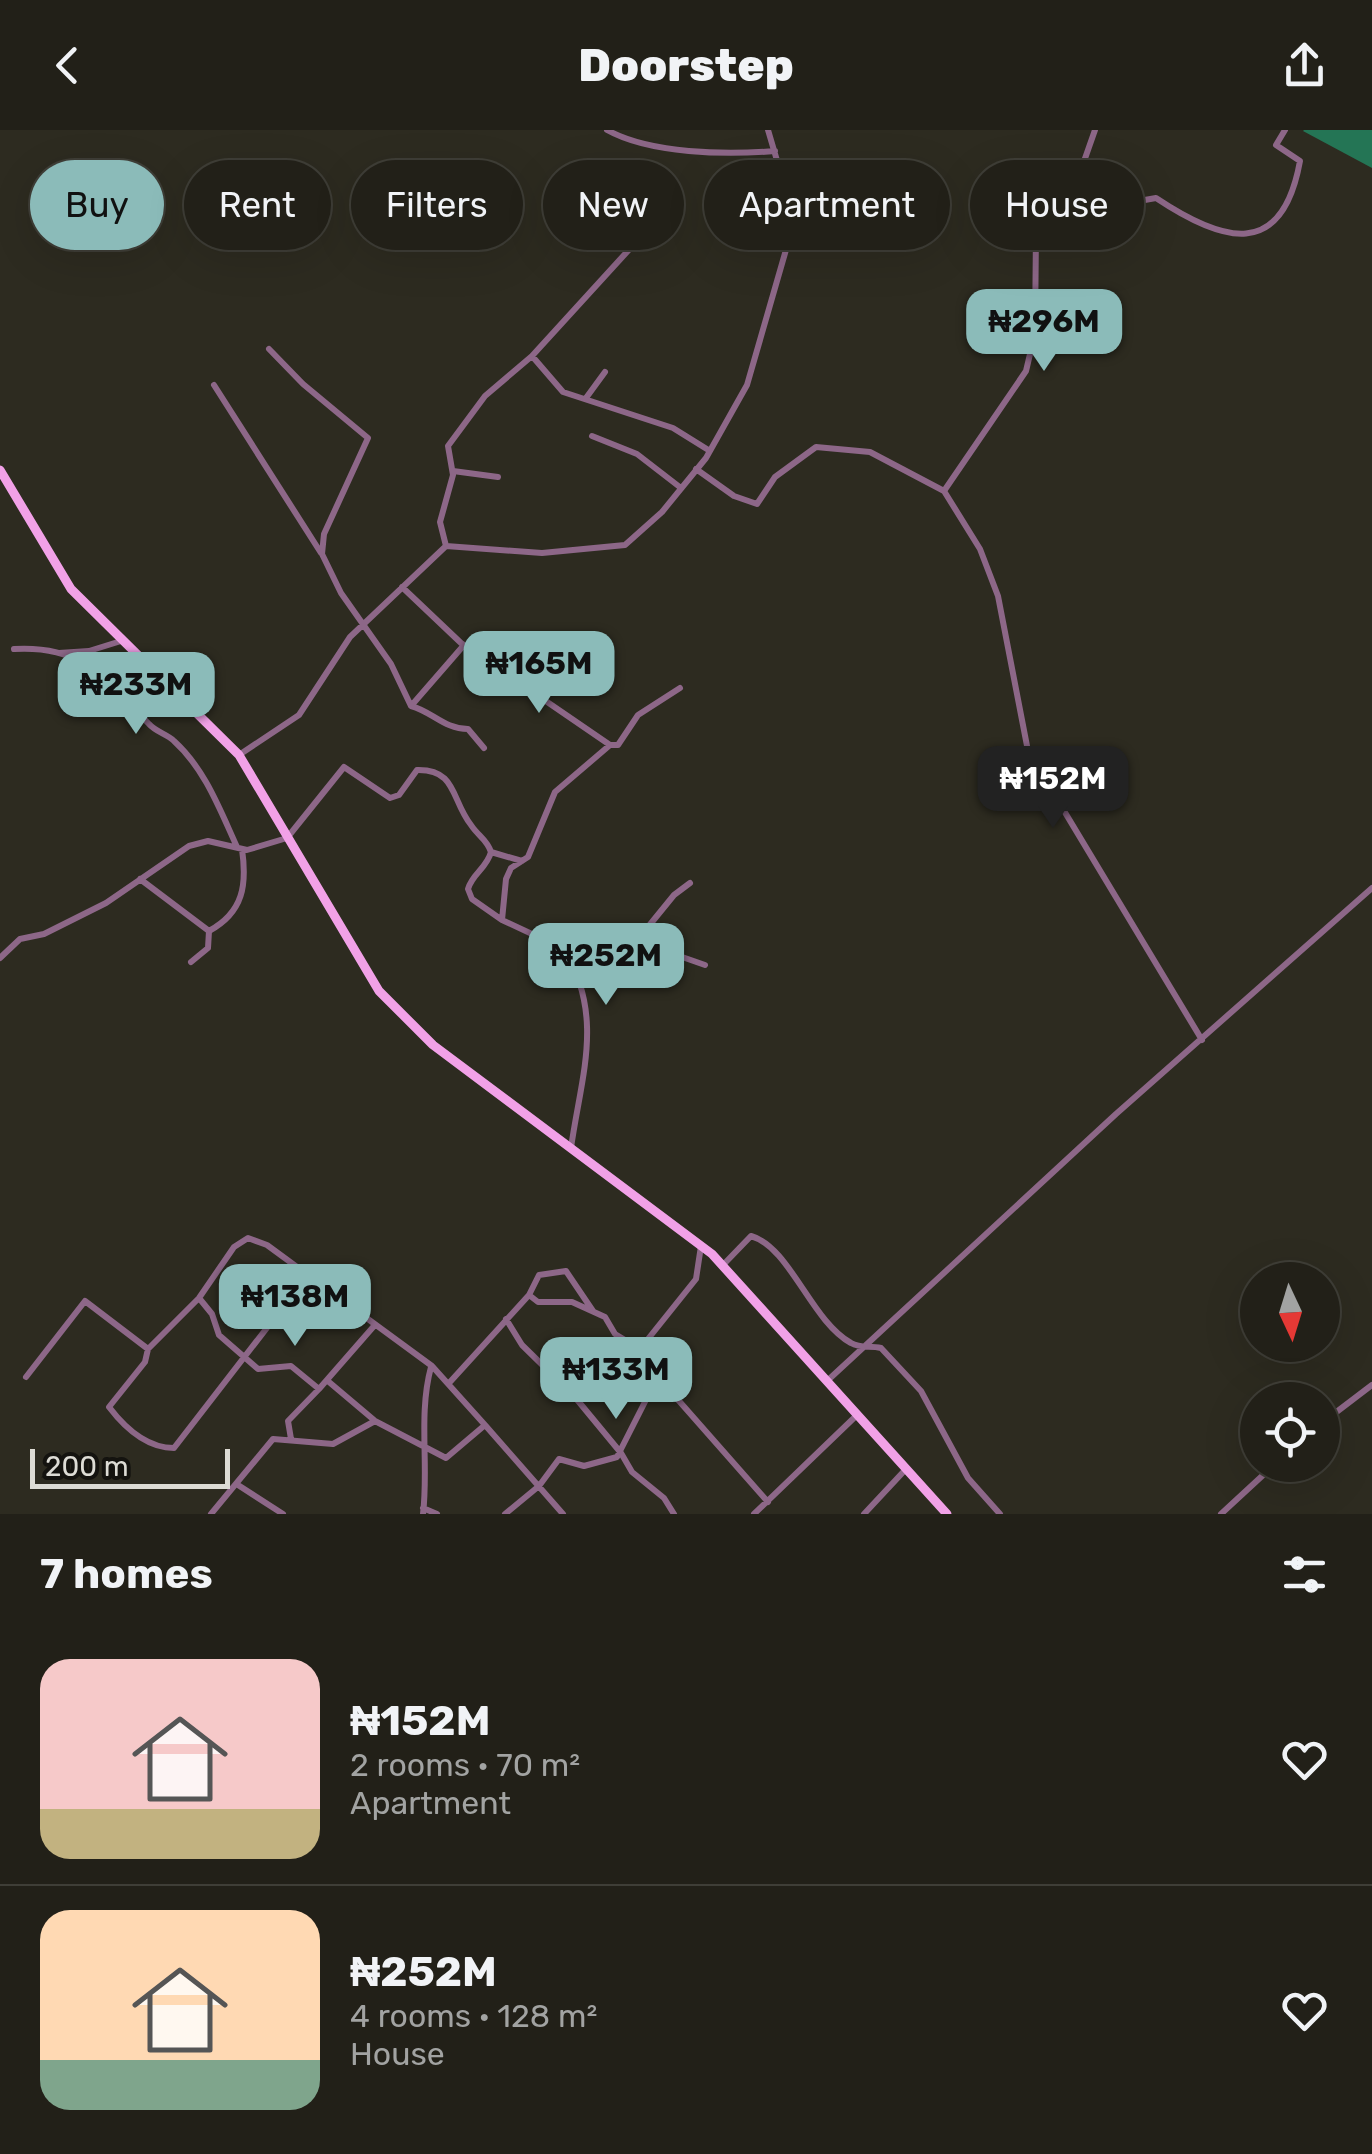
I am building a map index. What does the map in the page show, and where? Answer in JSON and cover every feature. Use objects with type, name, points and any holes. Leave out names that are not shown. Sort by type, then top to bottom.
[{"type":"main road","points":[[0,470],[49,559],[121,641],[239,756],[379,991],[433,1045],[702,1245],[946,1514]]},
{"type":"street","points":[[607,130],[640,143],[708,153],[775,151]]},
{"type":"street","points":[[239,756],[299,715],[364,623],[446,546],[542,553],[617,547],[638,536],[680,488],[710,451],[747,385],[792,229],[791,208],[768,130]]},
{"type":"street","points":[[1084,160],[1095,130]]},
{"type":"street","points":[[1144,200],[1156,198],[1212,232],[1229,236],[1256,230],[1278,218],[1291,200],[1300,160],[1276,144],[1285,130]]},
{"type":"street","points":[[446,546],[440,514],[453,470],[448,446],[463,423],[532,356],[629,250]]},
{"type":"street","points":[[944,491],[1026,371],[1035,333],[1036,250]]},
{"type":"street","points":[[269,349],[303,384],[368,438],[324,534],[322,554]]},
{"type":"street","points":[[532,356],[563,392],[673,428],[710,451]]},
{"type":"street","points":[[586,398],[605,372]]},
{"type":"street","points":[[214,385],[322,554],[328,571],[364,623],[411,706],[430,711],[447,727],[468,729],[484,748]]},
{"type":"street","points":[[592,436],[632,450],[680,488]]},
{"type":"street","points":[[696,469],[734,496],[758,504],[774,477],[816,447],[870,452],[944,491],[980,550],[998,596],[1028,751],[1202,1040]]},
{"type":"street","points":[[453,470],[498,477]]},
{"type":"street","points":[[402,587],[464,644],[610,745],[618,745],[629,725],[680,688]]},
{"type":"street","points":[[14,649],[89,651],[121,641]]},
{"type":"street","points":[[411,706],[464,644]]},
{"type":"street","points":[[58,653],[107,676],[154,728],[179,746],[203,777],[240,848],[246,888],[232,914],[210,932],[208,948],[191,962]]},
{"type":"street","points":[[502,920],[502,889],[511,868],[522,861],[548,815],[555,792],[610,745]]},
{"type":"street","points":[[0,958],[20,939],[44,934],[106,903],[198,842],[240,848],[287,838],[344,767],[390,798],[400,796],[417,770],[430,770],[448,779],[464,816],[491,852],[522,861]]},
{"type":"street","points":[[491,852],[488,864],[470,880],[468,890],[472,898],[502,920],[557,942],[580,985],[590,1026],[581,1111],[571,1148]]},
{"type":"street","points":[[140,879],[210,932]]},
{"type":"street","points":[[580,985],[626,954],[674,896],[690,884]]},
{"type":"street","points":[[826,1382],[1372,888]]},
{"type":"street","points":[[626,954],[666,951],[705,965]]},
{"type":"street","points":[[699,1271],[722,1264],[755,1236],[778,1256],[804,1296],[828,1322],[860,1348],[881,1348],[921,1391],[968,1478],[1000,1514]]},
{"type":"street","points":[[307,1276],[174,1448],[158,1448],[122,1424],[109,1407],[145,1362],[148,1349],[199,1298],[234,1246],[248,1238],[267,1245],[432,1366],[563,1514]]},
{"type":"street","points":[[640,1350],[699,1271],[702,1245]]},
{"type":"street","points":[[450,1382],[529,1295],[539,1275],[566,1271],[594,1312]]},
{"type":"street","points":[[505,1514],[539,1486],[559,1460],[584,1466],[612,1460],[622,1453],[654,1384],[640,1350],[594,1312],[572,1302],[538,1302],[529,1295]]},
{"type":"street","points":[[199,1298],[212,1314],[220,1335],[258,1369],[291,1366],[319,1389]]},
{"type":"street","points":[[26,1377],[84,1301],[148,1349]]},
{"type":"street","points":[[506,1319],[522,1345],[565,1386],[622,1453],[632,1472],[664,1498],[674,1514]]},
{"type":"street","points":[[211,1514],[374,1326]]},
{"type":"street","points":[[642,1360],[768,1502]]},
{"type":"street","points":[[432,1366],[422,1445],[428,1466],[423,1511],[438,1514]]},
{"type":"street","points":[[329,1382],[375,1421],[452,1458],[485,1425]]},
{"type":"street","points":[[1340,1409],[1372,1385]]},
{"type":"street","points":[[754,1514],[857,1415]]},
{"type":"street","points":[[274,1440],[333,1444],[375,1421]]},
{"type":"street","points":[[288,1422],[291,1439]]},
{"type":"street","points":[[864,1514],[906,1469]]},
{"type":"street","points":[[1226,1513],[1257,1482]]},
{"type":"street","points":[[238,1485],[284,1514]]},
{"type":"green space","points":[[1304,130],[1372,130],[1372,168],[1303,131]]}]
